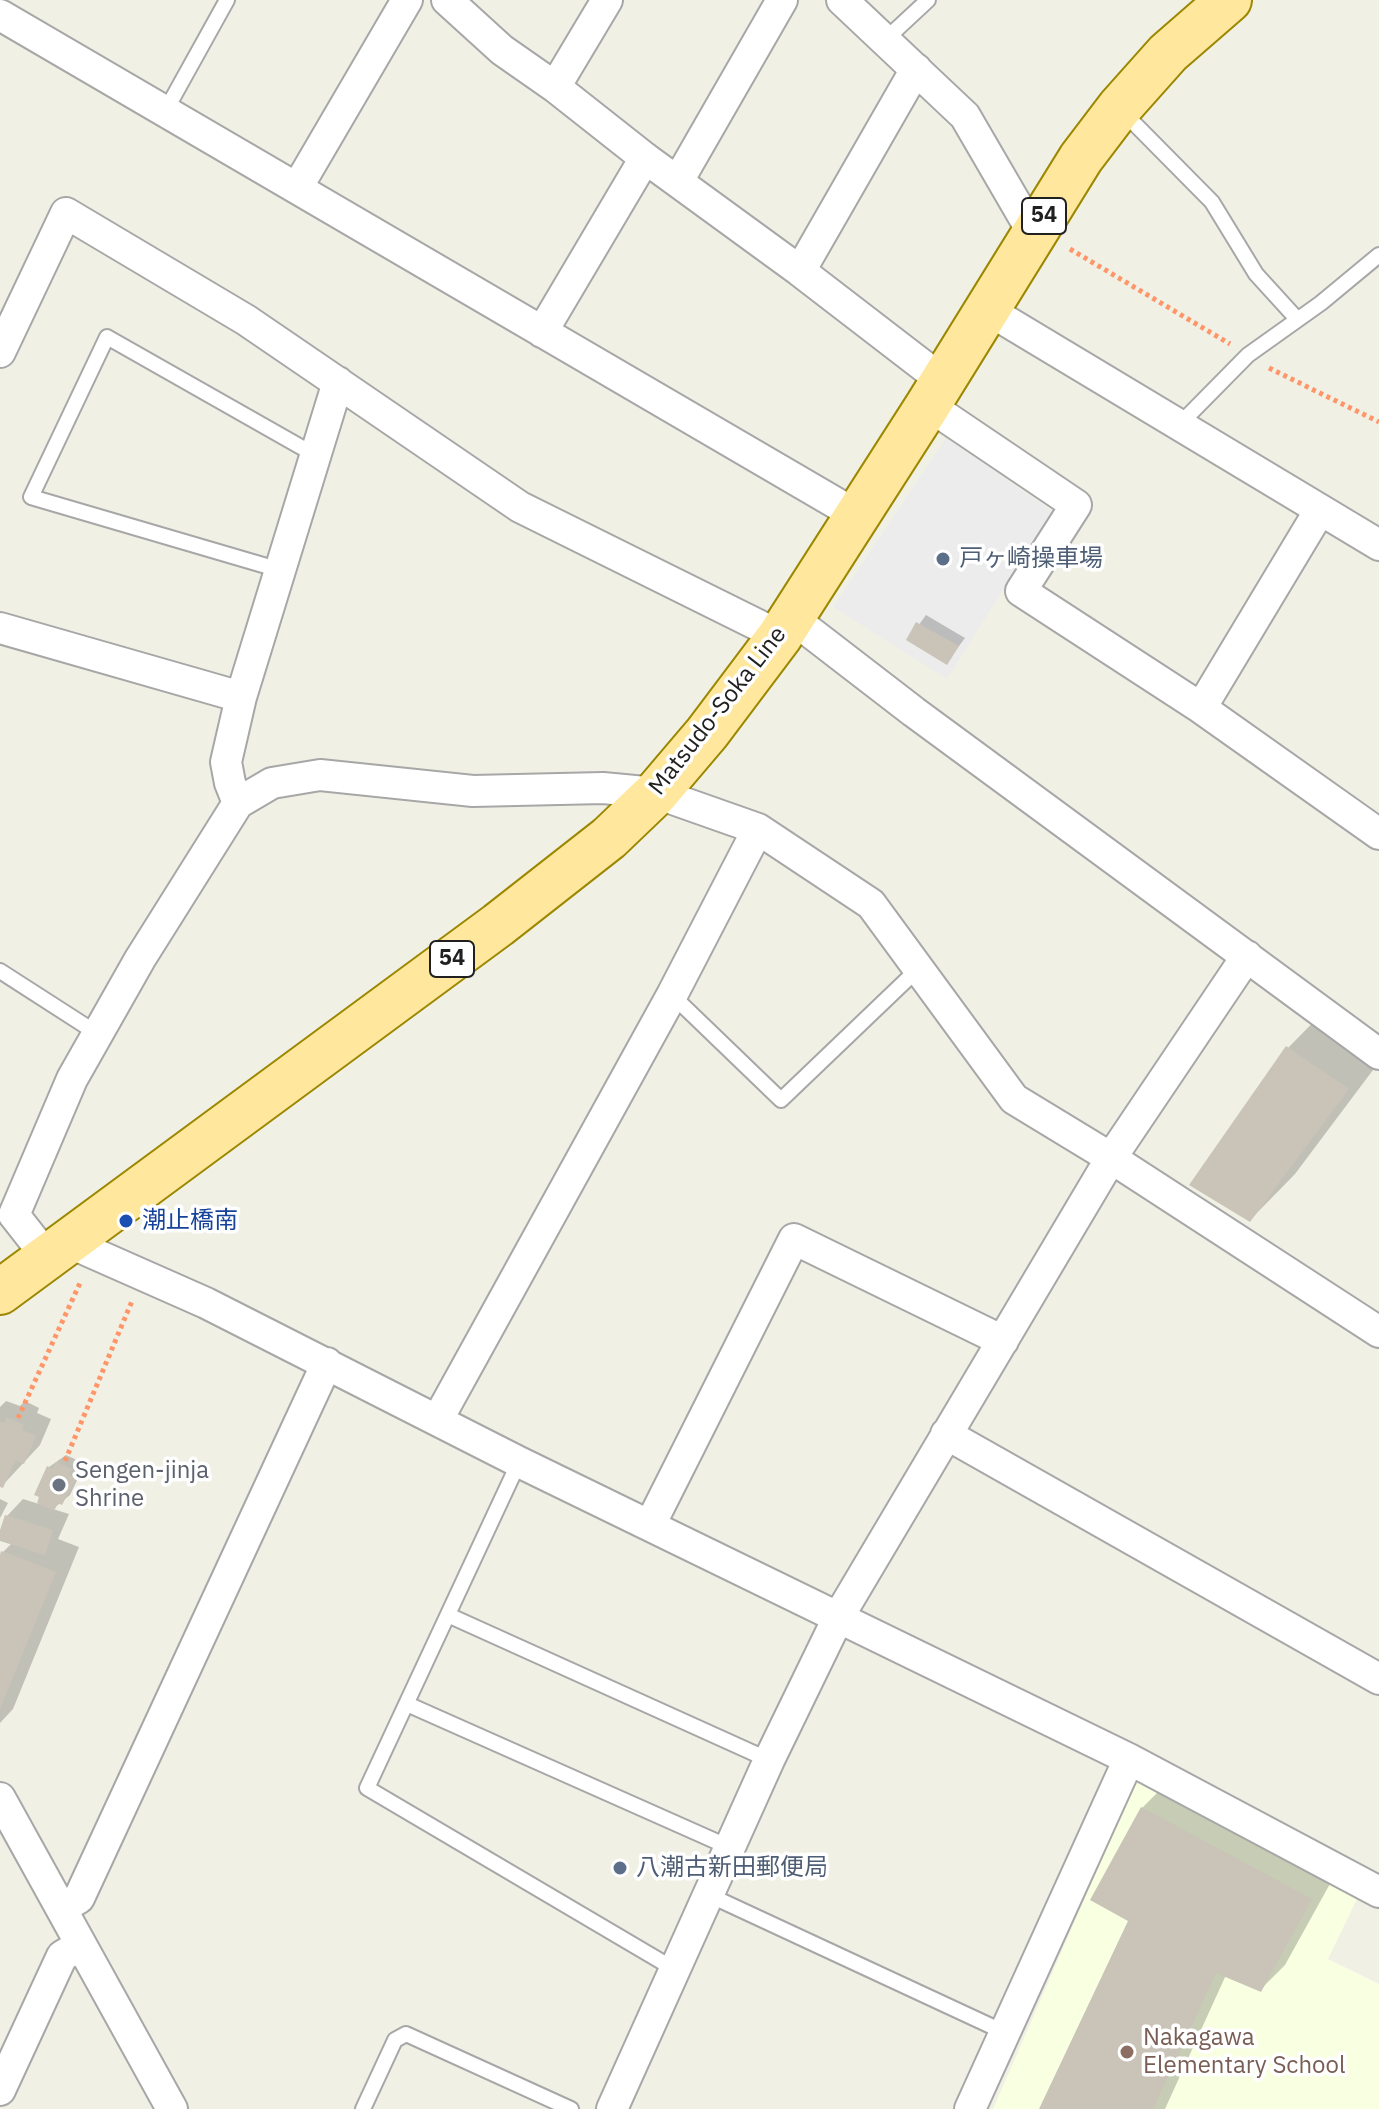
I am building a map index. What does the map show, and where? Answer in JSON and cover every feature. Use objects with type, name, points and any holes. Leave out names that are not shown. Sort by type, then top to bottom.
[{"type":"main road","name":"Matsudo-Soka Line","points":[[0,1292],[70,1251],[498,925],[609,838],[656,793],[707,733],[786,627],[1081,158],[1119,108],[1168,53],[1219,3]]},
{"type":"street","points":[[297,188],[407,0]]},
{"type":"street","points":[[447,0],[502,50],[800,271],[936,393],[1076,505],[1021,591],[1201,708],[1379,834]]},
{"type":"street","points":[[555,87],[607,0]]},
{"type":"street","points":[[678,181],[782,0]]},
{"type":"street","points":[[842,0],[965,116],[1034,231]]},
{"type":"street","points":[[0,15],[858,516]]},
{"type":"street","points":[[800,271],[916,69]]},
{"type":"street","points":[[542,332],[645,158]]},
{"type":"street","points":[[3,340],[66,213],[246,320],[520,507],[786,627],[914,712],[1379,1054]]},
{"type":"street","points":[[988,310],[1379,545]]},
{"type":"street","points":[[238,803],[226,762],[241,697],[338,382]]},
{"type":"street","points":[[1201,708],[1320,510]]},
{"type":"street","points":[[0,628],[241,697]]},
{"type":"street","points":[[1379,1332],[1111,1158],[1014,1099],[871,904],[758,829],[656,793],[603,788],[473,791],[320,775],[272,783],[238,803],[156,933],[72,1079],[14,1215],[70,1251],[143,1275],[327,1363],[519,1462],[1129,1759],[1379,1892]]},
{"type":"street","points":[[438,1419],[672,995],[758,829]]},
{"type":"street","points":[[612,2109],[769,1760],[839,1616],[1111,1158],[1247,956]]},
{"type":"street","points":[[650,1525],[794,1239],[1003,1341]]},
{"type":"street","points":[[62,1908],[79,1898],[327,1363]]},
{"type":"street","points":[[946,1434],[1379,1679]]},
{"type":"street","points":[[970,2109],[1129,1759]]},
{"type":"street","points":[[0,1798],[172,2109]]},
{"type":"street","points":[[0,2090],[62,1956],[81,1945]]},
{"type":"lane","points":[[166,110],[227,0]]},
{"type":"lane","points":[[885,40],[928,0]]},
{"type":"lane","points":[[1119,108],[1212,202],[1256,274],[1297,319]]},
{"type":"lane","points":[[1178,426],[1248,355],[1379,255]]},
{"type":"lane","points":[[280,570],[31,497],[107,337],[315,455]]},
{"type":"lane","points":[[672,995],[781,1100],[919,968]]},
{"type":"lane","points":[[0,971],[98,1034]]},
{"type":"lane","points":[[519,1462],[367,1788],[674,1969]]},
{"type":"lane","points":[[448,1615],[769,1760]]},
{"type":"lane","points":[[407,1704],[731,1848]]},
{"type":"lane","points":[[709,1895],[1006,2033]]},
{"type":"lane","points":[[363,2109],[395,2040],[406,2034],[571,2109]]},
{"type":"path","points":[[1034,231],[1261,364],[1379,422]]},
{"type":"path","points":[[18,1418],[70,1251]]},
{"type":"path","points":[[65,1461],[143,1275]]},
{"type":"shaded area","name":"戸ヶ崎操車場","points":[[946,438],[1052,511],[947,679],[833,607]]},
{"type":"shaded area","points":[[1139,1774],[1359,1895],[1328,1959],[1379,1984],[1379,2109],[993,2109]]},
{"type":"building","points":[[916,622],[959,646],[947,665],[906,640]]},
{"type":"building","points":[[1286,1046],[1349,1089],[1250,1222],[1189,1185]]},
{"type":"building","points":[[7,1417],[24,1425],[22,1430],[36,1436],[24,1464],[15,1460],[3,1488],[0,1487],[0,1421],[4,1423]]},
{"type":"building","points":[[56,1462],[72,1469],[69,1475],[76,1478],[62,1505],[58,1503],[54,1511],[37,1503],[39,1497],[34,1495],[47,1466],[53,1469]]},
{"type":"building","points":[[5,1515],[53,1530],[45,1555],[0,1541]]},
{"type":"building","points":[[1,1551],[56,1572],[0,1709],[0,1555]]},
{"type":"building","points":[[1141,1807],[1312,1899],[1261,1992],[1216,1973],[1153,2109],[1039,2109],[1128,1921],[1090,1900]]},
{"type":"place","name":"戸ヶ崎操車場","points":[[943,559]]},
{"type":"place","name":"潮止橋南","points":[[126,1221]]},
{"type":"place","name":"Sengen-jinja Shrine","points":[[59,1485]]},
{"type":"place","name":"八潮古新田郵便局","points":[[620,1868]]},
{"type":"place","name":"Nakagawa Elementary School","points":[[1127,2052]]}]
